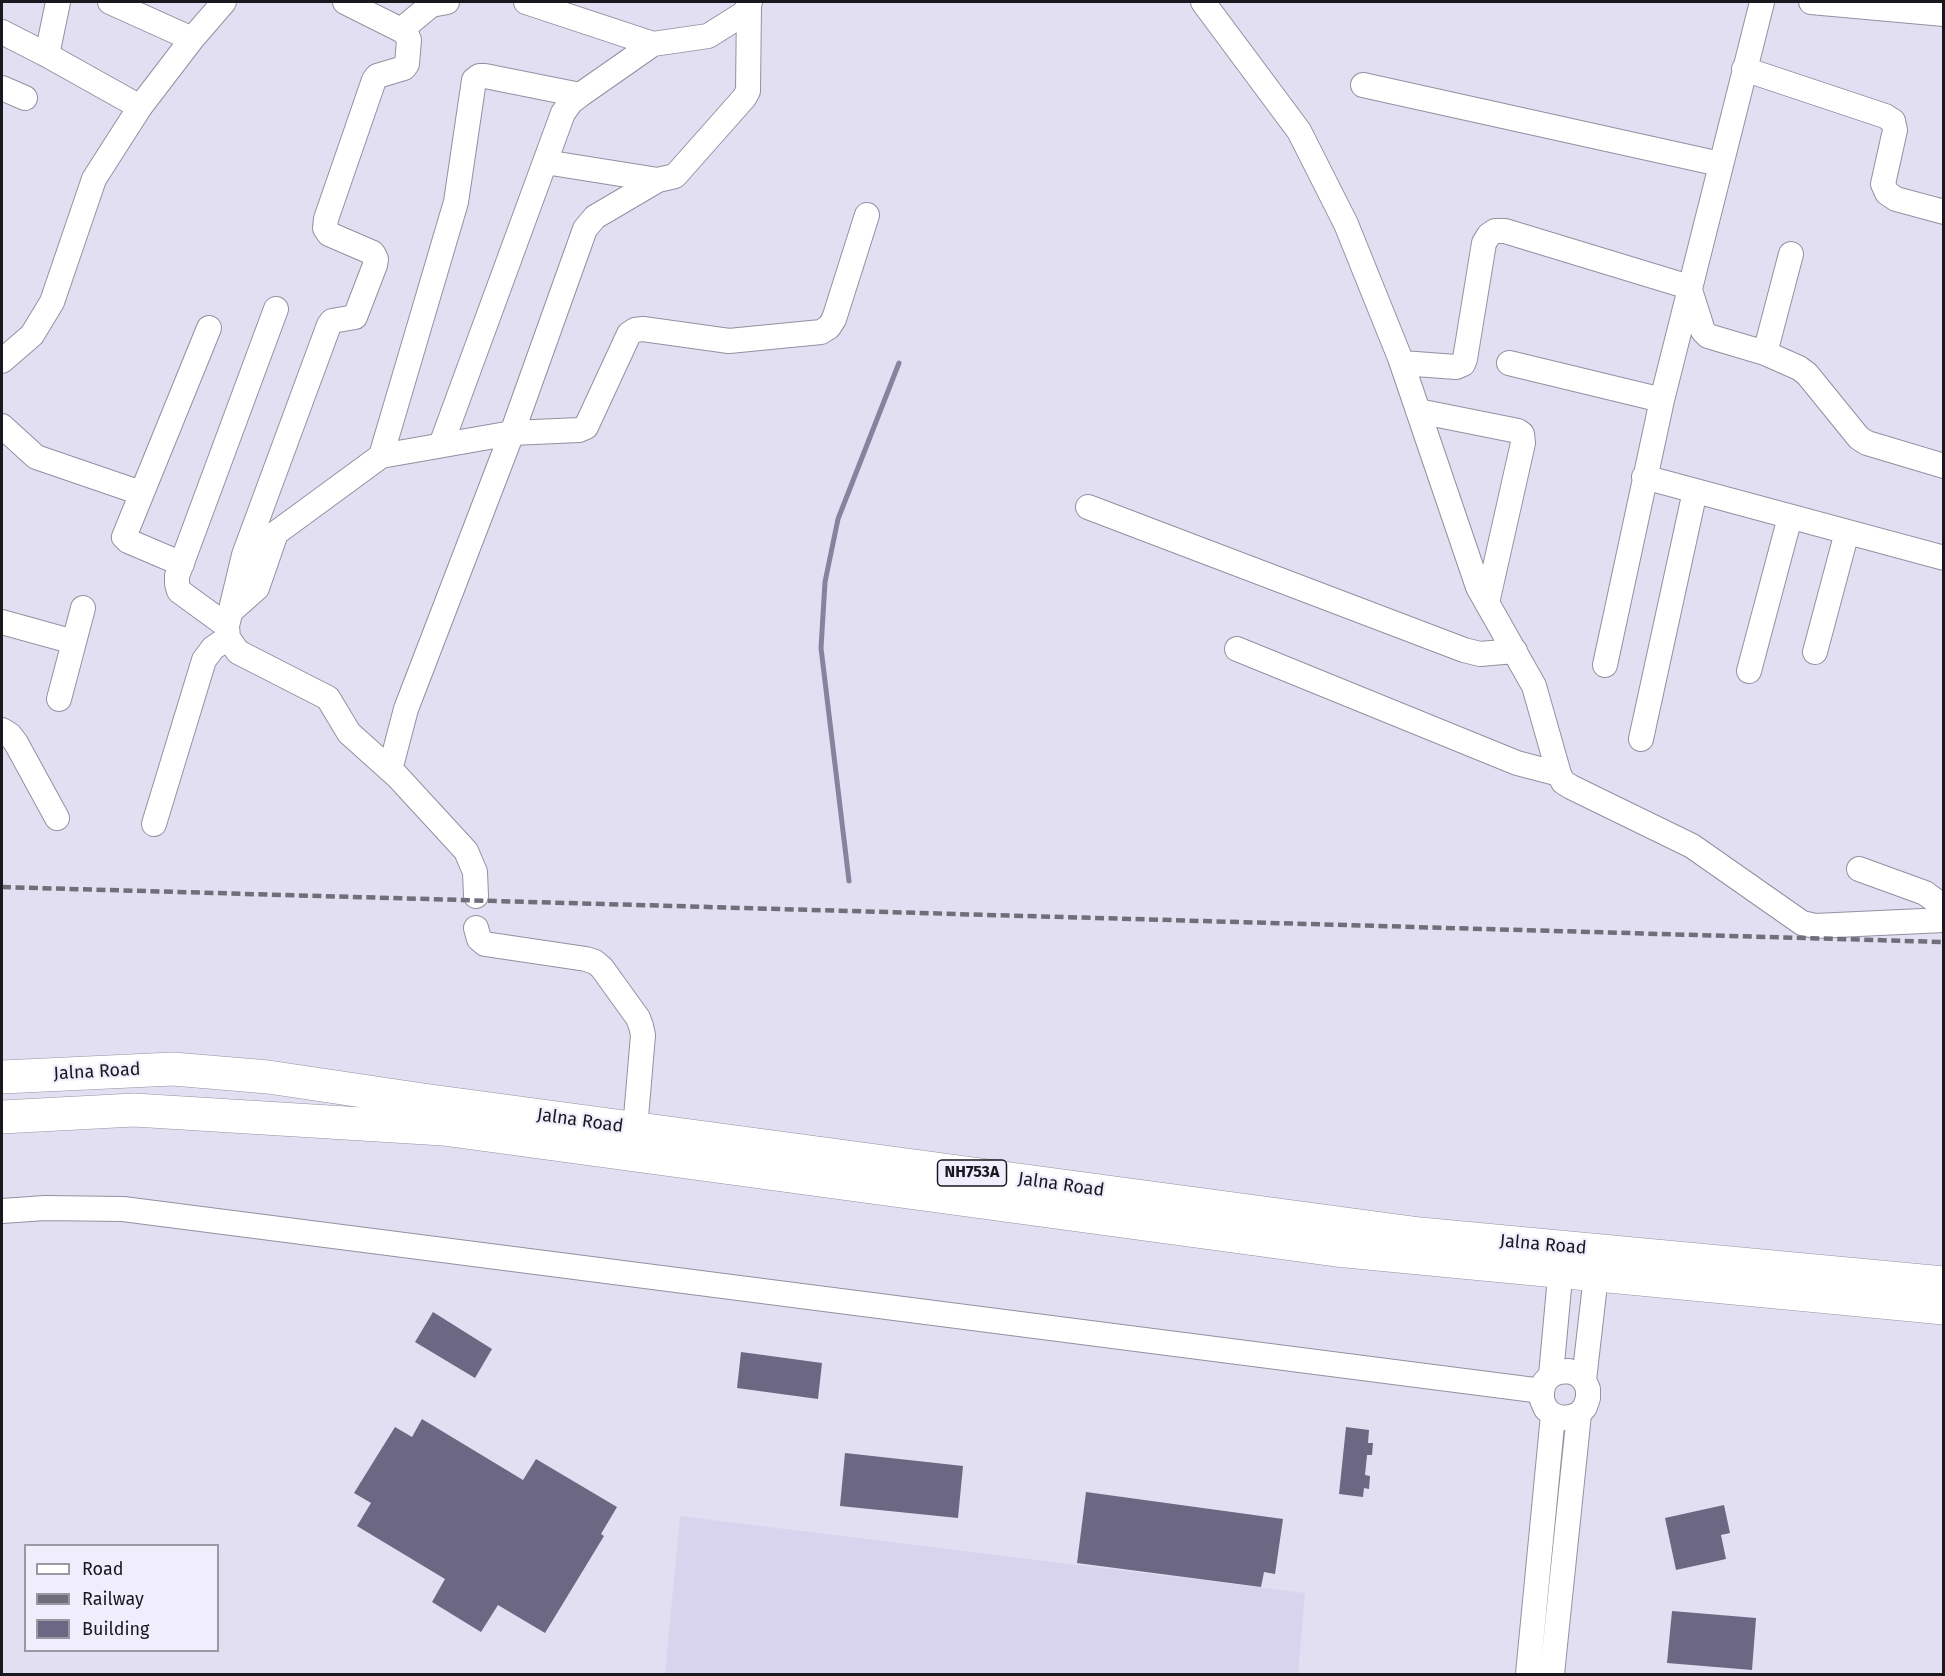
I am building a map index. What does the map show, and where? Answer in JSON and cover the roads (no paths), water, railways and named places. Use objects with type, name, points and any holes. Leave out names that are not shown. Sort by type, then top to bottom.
[{"type":"highway","name":"Jalna Road","points":[[2,1077],[173,1068],[268,1077],[635,1129],[1420,1234],[1562,1259],[1944,1308]]},
{"type":"highway","name":"Jalna Road","points":[[2,1117],[134,1110],[443,1129],[1336,1250],[1562,1259]]},
{"type":"highway","name":"Jalna Road","points":[[1598,1263],[1944,1283]]},
{"type":"street","points":[[47,55],[57,2]]},
{"type":"street","points":[[110,2],[192,39]]},
{"type":"street","points":[[2,361],[32,335],[52,302],[94,179],[140,107],[192,39],[224,2]]},
{"type":"street","points":[[345,2],[401,30],[409,40],[407,63],[401,71],[377,76],[374,81],[326,219],[325,228],[329,234],[373,253],[376,259],[375,266],[355,317],[332,321],[329,325],[244,555],[229,625],[238,652],[328,698],[349,734],[390,770],[465,851],[475,872],[476,896]]},
{"type":"street","points":[[401,30],[431,5],[447,2]]},
{"type":"street","points":[[526,2],[652,44],[708,36],[743,14],[749,4]]},
{"type":"street","points":[[1203,2],[1299,131],[1346,224],[1402,363],[1478,587],[1530,676],[1563,782],[1692,846],[1802,923],[1815,926],[1944,920]]},
{"type":"street","points":[[1605,665],[1662,400],[1762,2]]},
{"type":"street","points":[[1811,2],[1944,14]]},
{"type":"street","points":[[390,770],[406,709],[512,433],[590,221],[658,180],[675,176],[744,98],[748,91],[749,4]]},
{"type":"street","points":[[2,32],[140,107]]},
{"type":"street","points":[[441,446],[563,113],[580,95],[652,44]]},
{"type":"street","points":[[1744,69],[1886,116],[1893,121],[1895,130],[1883,184],[1887,193],[1896,199],[1944,212]]},
{"type":"street","points":[[381,456],[456,202],[474,80],[479,76],[485,76],[580,95]]},
{"type":"street","points":[[1362,85],[1720,164]]},
{"type":"street","points":[[2,88],[25,98]]},
{"type":"street","points":[[545,162],[658,180]]},
{"type":"street","points":[[154,824],[204,660],[257,588],[276,533],[381,456],[512,433],[579,430],[586,427],[629,334],[635,330],[643,329],[729,341],[821,332],[834,320],[867,215]]},
{"type":"street","points":[[1402,363],[1456,367],[1463,364],[1484,243],[1495,231],[1505,231],[1689,286]]},
{"type":"street","points":[[1765,353],[1791,254]]},
{"type":"street","points":[[1689,286],[1703,331],[1708,336],[1790,362],[1807,374],[1859,438],[1867,443],[1944,466]]},
{"type":"street","points":[[229,625],[179,591],[177,576],[276,309]]},
{"type":"street","points":[[182,564],[128,541],[124,537],[209,328]]},
{"type":"street","points":[[1509,363],[1662,400]]},
{"type":"street","points":[[1418,411],[1518,431],[1524,438],[1487,603]]},
{"type":"street","points":[[2,426],[36,458],[141,493]]},
{"type":"street","points":[[1644,477],[1944,558]]},
{"type":"street","points":[[1641,739],[1695,491]]},
{"type":"street","points":[[1088,507],[1464,651],[1480,654],[1515,651]]},
{"type":"street","points":[[1749,671],[1790,517]]},
{"type":"street","points":[[1815,652],[1847,532]]},
{"type":"street","points":[[59,699],[83,608]]},
{"type":"street","points":[[2,622],[74,642]]},
{"type":"street","points":[[1237,649],[1517,764],[1559,774]]},
{"type":"street","points":[[2,729],[16,743],[57,818]]},
{"type":"street","points":[[1859,869],[1925,893],[1944,907]]},
{"type":"street","points":[[476,928],[479,939],[485,944],[586,959],[602,968],[638,1018],[641,1026],[635,1129]]},
{"type":"street","points":[[2,1211],[45,1208],[123,1209],[1546,1383],[1559,1372],[1569,1371],[1584,1380],[1588,1389],[1588,1398],[1579,1414],[1562,1418],[1553,1415],[1542,1400],[1546,1383],[1562,1259]]},
{"type":"street","points":[[1584,1380],[1598,1263]]},
{"type":"street","points":[[1552,1674],[1579,1414]]},
{"type":"street","points":[[1528,1674],[1553,1415]]},
{"type":"waterway","points":[[849,881],[821,648],[825,582],[838,519],[899,363]]},
{"type":"railway","points":[[2,887],[1944,942]]}]
